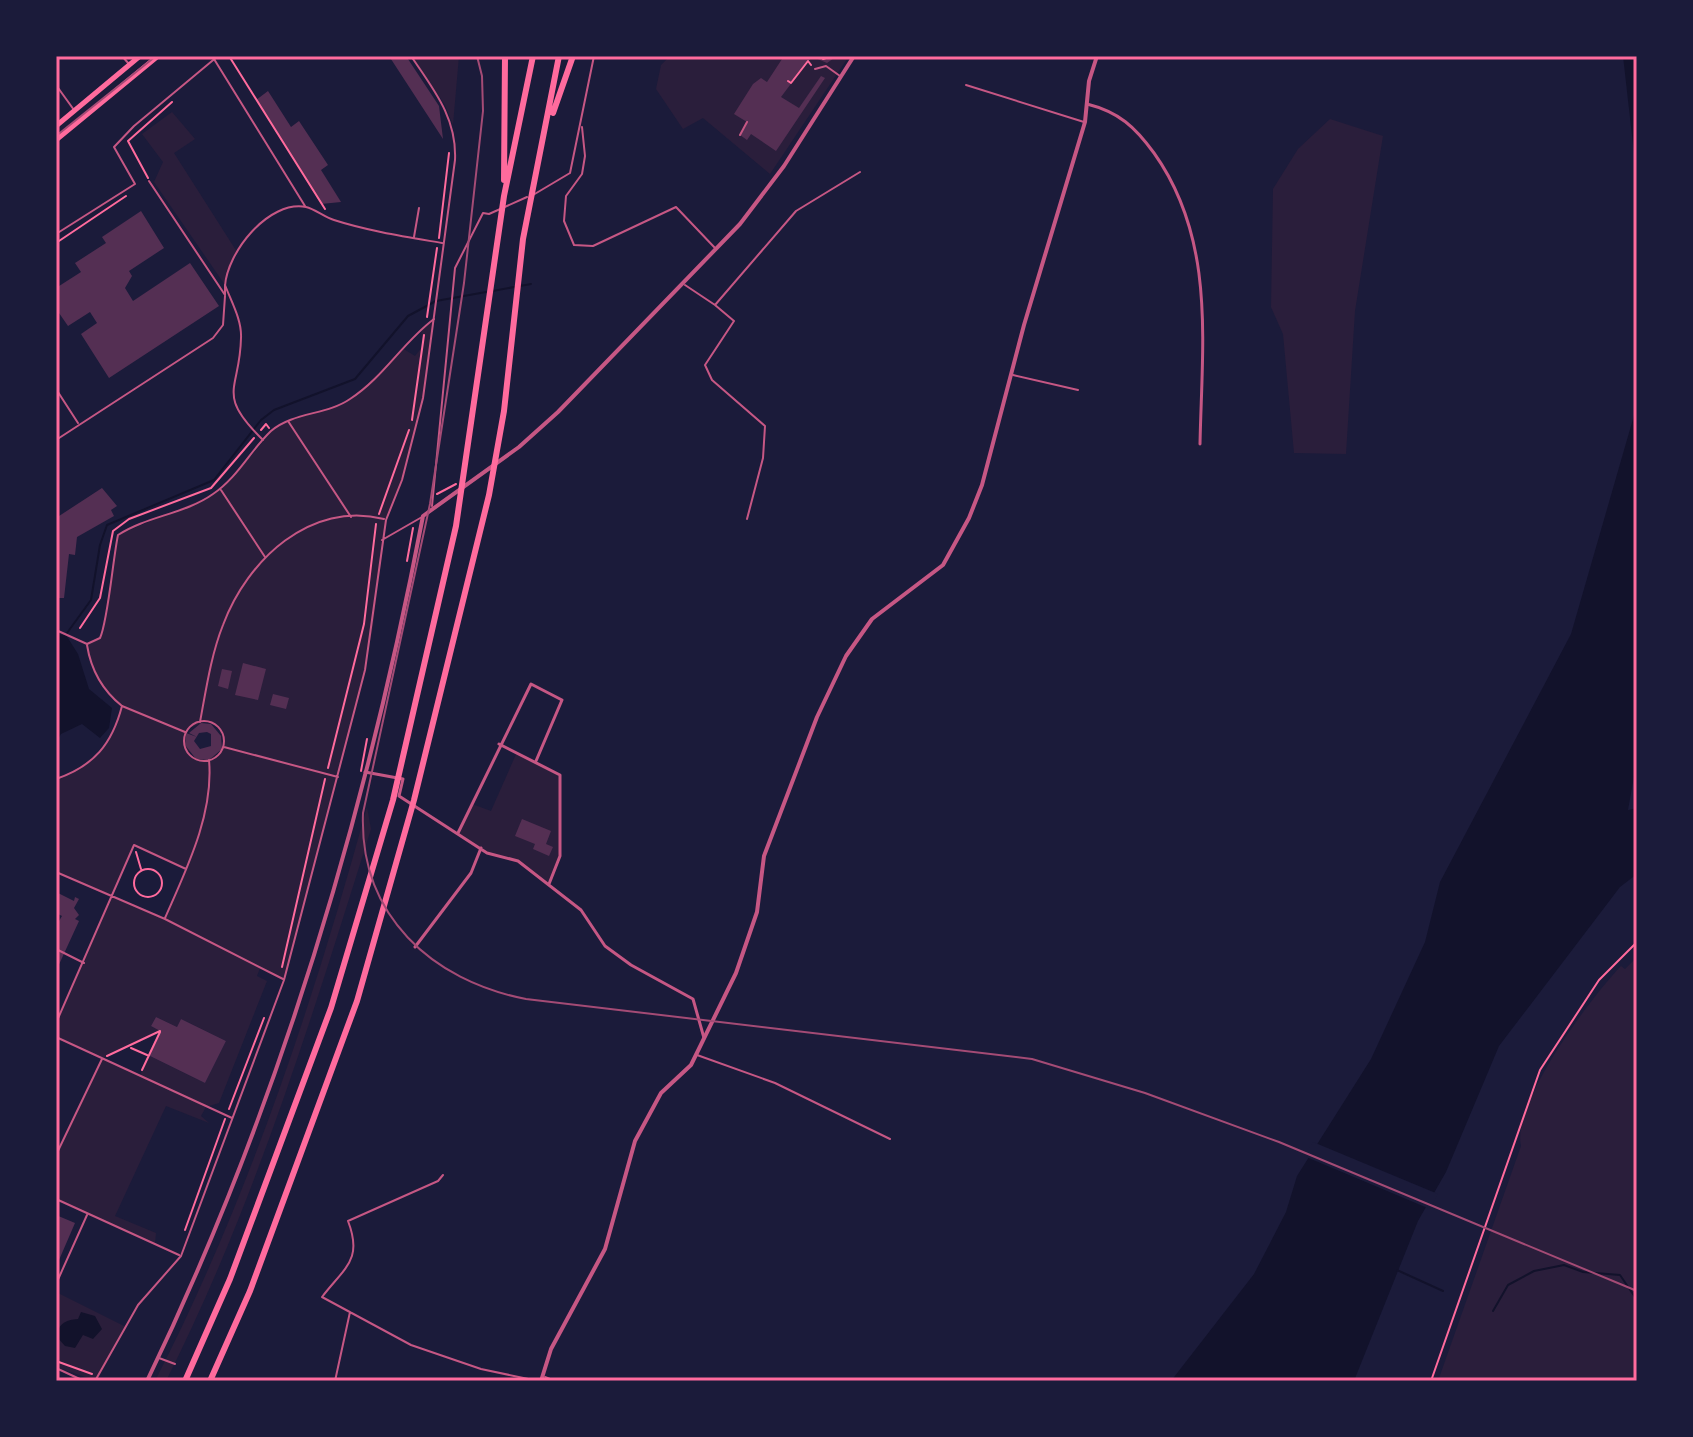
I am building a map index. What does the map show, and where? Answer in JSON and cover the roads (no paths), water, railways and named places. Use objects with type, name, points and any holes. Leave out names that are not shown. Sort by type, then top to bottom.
[{"type":"highway","points":[[504,196],[505,56]]},
{"type":"highway","points":[[185,1381],[230,1279],[331,1008],[398,778],[456,526],[504,196],[533,56]]},
{"type":"highway","points":[[547,132],[559,56]]},
{"type":"highway","points":[[210,1381],[250,1291],[357,1001],[413,805],[489,495],[504,411],[523,239],[533,181],[573,56]]},
{"type":"main road","points":[[56,126],[140,56]]},
{"type":"main road","points":[[56,140],[158,56]]},
{"type":"street","points":[[122,56],[129,65]]},
{"type":"street","points":[[95,1381],[138,1305],[181,1256],[284,980],[338,777],[373,627],[386,520],[402,480],[423,398],[456,143],[445,105],[411,56]]},
{"type":"street","points":[[431,512],[455,268],[483,213],[489,214],[552,186],[570,173],[594,56]]},
{"type":"street","points":[[382,540],[431,512],[519,447],[558,412],[683,284],[761,198],[854,56]]},
{"type":"street","points":[[540,1379],[551,1349],[605,1249],[635,1141],[661,1093],[691,1065],[736,973],[757,912],[764,856],[817,717],[846,656],[872,619],[933,573],[952,553],[978,496],[1085,122],[1096,56]]},
{"type":"street","points":[[56,234],[135,184],[114,147],[134,126],[216,59],[306,207]]},
{"type":"street","points":[[815,69],[826,66],[841,77]]},
{"type":"street","points":[[56,85],[75,111]]},
{"type":"street","points":[[966,85],[1085,122]]},
{"type":"street","points":[[1087,104],[1111,110],[1143,138],[1172,179],[1189,222],[1201,269],[1204,308],[1200,444]]},
{"type":"street","points":[[581,122],[585,156],[582,174],[566,196],[564,221],[574,245],[593,246],[676,207],[716,249]]},
{"type":"street","points":[[740,135],[747,122]]},
{"type":"street","points":[[715,305],[796,211],[860,172]]},
{"type":"street","points":[[147,182],[225,295]]},
{"type":"street","points":[[56,440],[213,338],[223,325],[226,272],[239,247],[262,222],[290,208],[306,207],[332,220],[444,243]]},
{"type":"street","points":[[413,238],[419,208]]},
{"type":"street","points":[[683,284],[734,321],[705,365],[712,380],[765,426],[763,458],[747,519]]},
{"type":"street","points":[[225,285],[241,330],[233,385],[238,412],[264,440]]},
{"type":"street","points":[[87,644],[100,638],[105,628],[104,614],[118,535],[194,504],[220,489],[264,440],[288,421],[347,402],[370,383],[412,335],[434,319]]},
{"type":"street","points":[[1011,375],[1078,390]]},
{"type":"street","points":[[56,389],[78,424]]},
{"type":"street","points":[[288,421],[351,517]]},
{"type":"street","points":[[220,489],[265,557]]},
{"type":"street","points":[[147,1381],[209,1244],[285,1044],[337,880],[365,772],[423,516]]},
{"type":"street","points":[[200,722],[217,726],[223,737],[219,754],[209,760],[191,756],[185,745],[186,733],[200,722],[223,625],[265,557],[300,529],[351,517],[386,520]]},
{"type":"street","points":[[56,630],[87,644]]},
{"type":"street","points":[[87,644],[90,663],[106,693],[122,706],[186,733]]},
{"type":"street","points":[[458,833],[531,684],[562,700],[536,761]]},
{"type":"street","points":[[56,779],[78,771],[99,755],[115,733],[122,706]]},
{"type":"street","points":[[499,744],[560,775],[560,856],[549,885]]},
{"type":"street","points":[[223,746],[338,777]]},
{"type":"street","points":[[165,919],[194,850],[210,773],[209,760]]},
{"type":"street","points":[[365,772],[403,779],[399,796],[481,848],[518,861],[581,910],[605,946],[631,965],[693,999],[704,1038]]},
{"type":"street","points":[[56,1023],[134,845],[186,869]]},
{"type":"street","points":[[415,947],[471,873],[481,848]]},
{"type":"street","points":[[56,872],[165,919],[284,980]]},
{"type":"street","points":[[56,949],[84,963]]},
{"type":"street","points":[[56,1037],[233,1118]]},
{"type":"street","points":[[696,1055],[775,1083],[890,1139]]},
{"type":"street","points":[[56,1155],[102,1059]]},
{"type":"street","points":[[443,1175],[438,1181],[348,1221],[357,1243],[354,1255],[322,1297],[411,1345],[481,1369],[555,1381]]},
{"type":"street","points":[[56,1199],[181,1256]]},
{"type":"street","points":[[56,1284],[87,1215]]},
{"type":"street","points":[[335,1381],[350,1312]]},
{"type":"street","points":[[158,1357],[175,1364]]},
{"type":"street","points":[[56,1368],[84,1381]]},
{"type":"waterway","points":[[520,286],[531,284]]},
{"type":"waterway","points":[[493,291],[514,287]]},
{"type":"waterway","points":[[67,633],[91,600],[100,545],[107,525],[214,480],[261,420],[274,410],[355,379],[408,316],[436,301],[486,292]]},
{"type":"waterway","points":[[1493,1311],[1508,1285],[1534,1271],[1564,1265],[1583,1272],[1620,1275],[1637,1300]]},
{"type":"waterway","points":[[1397,1270],[1443,1291]]},
{"type":"railway","points":[[56,136],[156,56]]},
{"type":"railway","points":[[477,56],[482,76],[483,111],[464,283],[430,504],[363,813],[365,850],[374,883],[388,912],[408,938],[432,959],[460,977],[526,999],[1032,1059],[1145,1093],[1279,1142],[1637,1291]]}]
